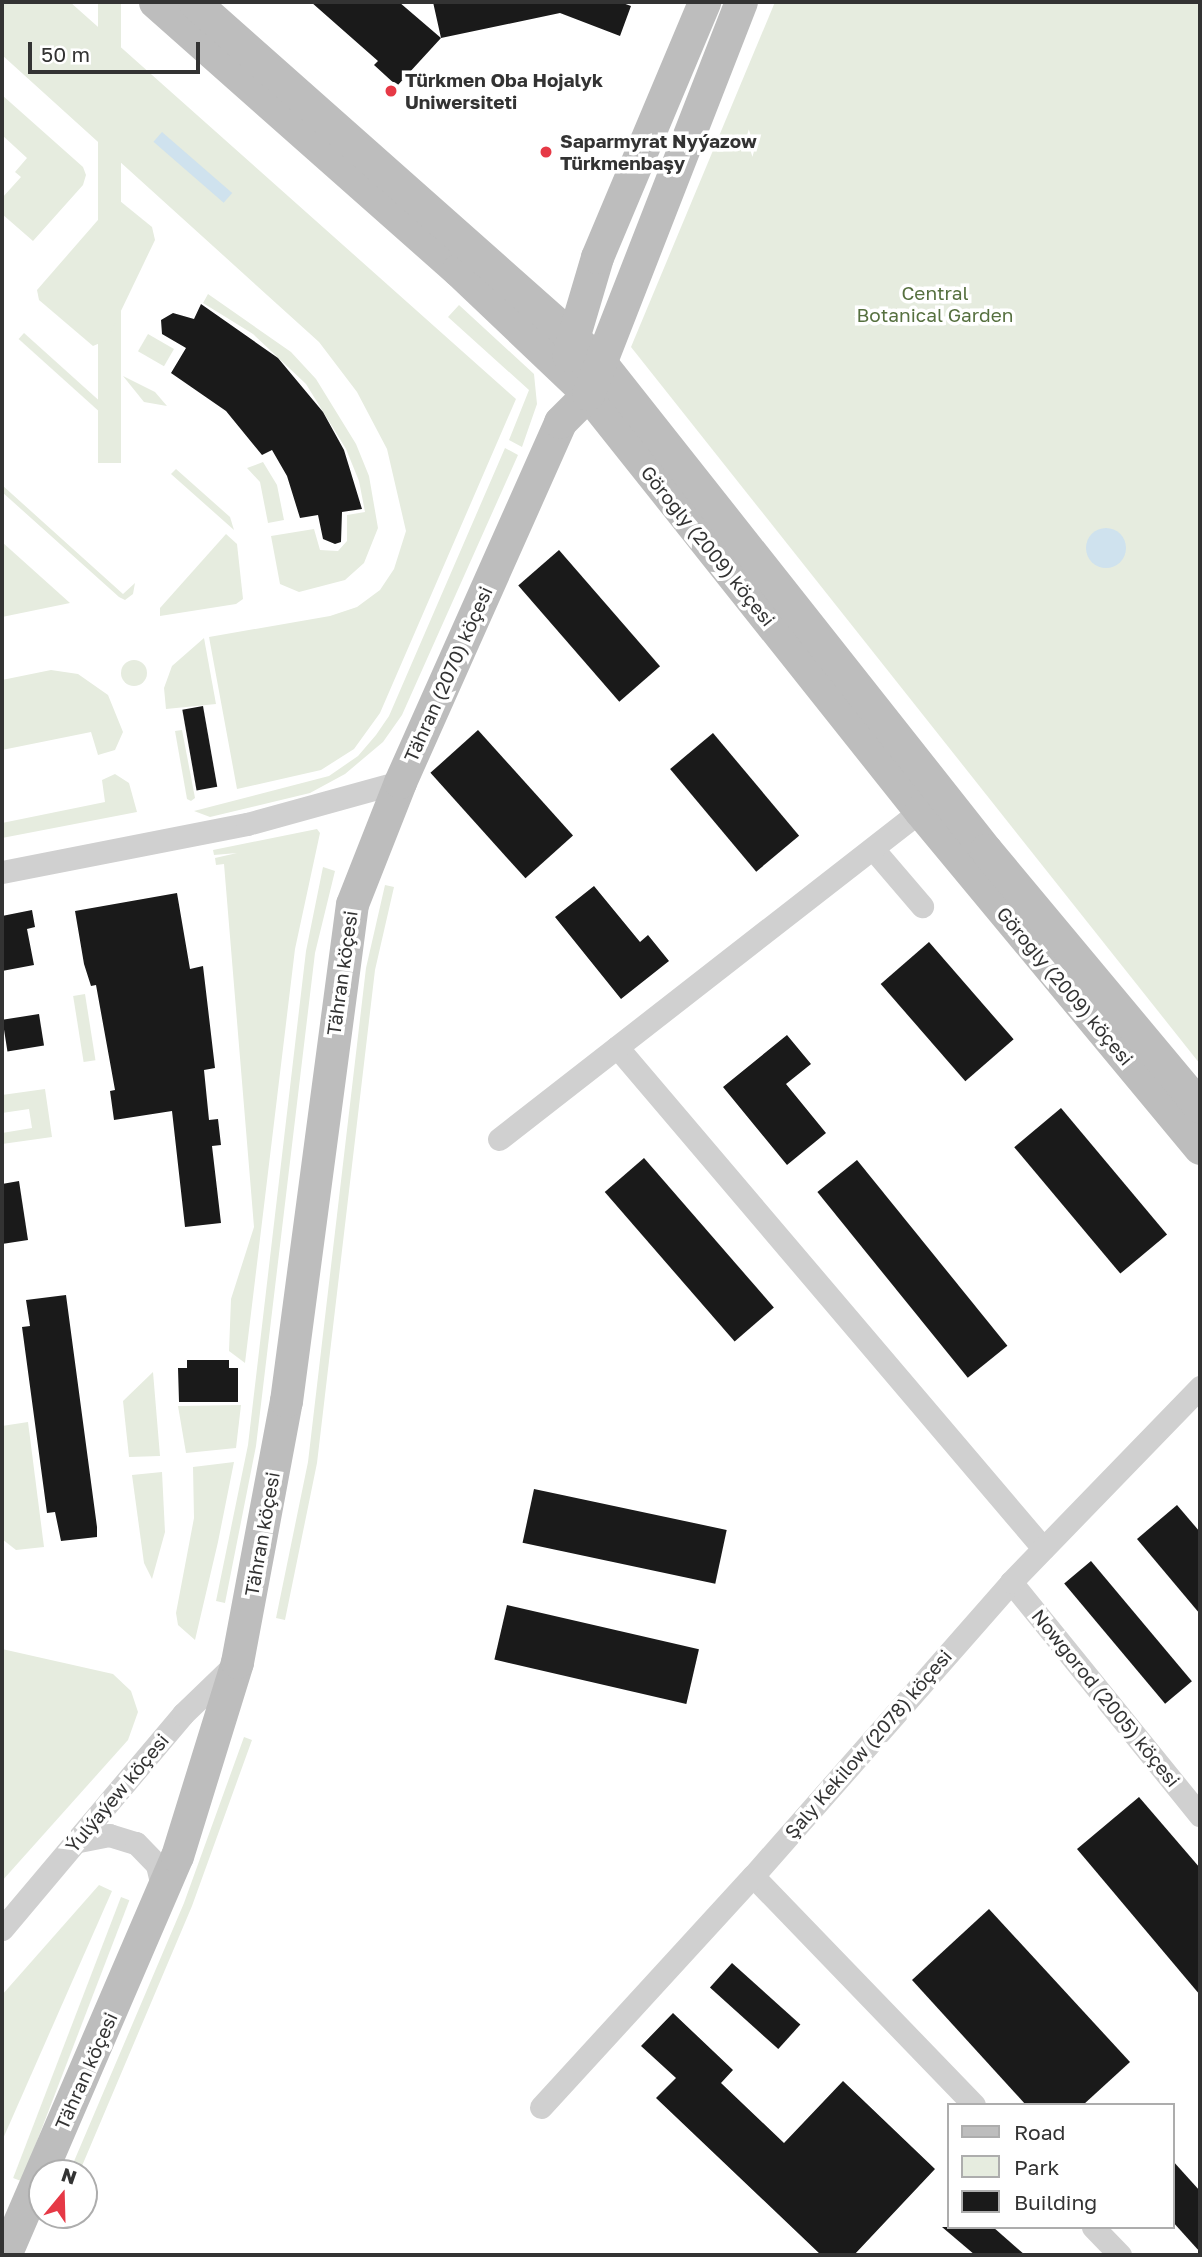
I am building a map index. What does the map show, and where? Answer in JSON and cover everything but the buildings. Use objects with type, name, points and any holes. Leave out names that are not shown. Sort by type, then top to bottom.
[{"type":"main road","name":"Görogly (2009) köçesi","points":[[155,2],[458,270],[588,394],[920,811],[1200,1148]]},
{"type":"main road","name":"Görogly (2009) köçesi","points":[[194,2],[600,362],[986,850],[1200,1107]]},
{"type":"main road","name":"Tähran (2070) köçesi","points":[[561,422],[563,370],[597,257],[704,2]]},
{"type":"main road","name":"Tähran (2070) köçesi","points":[[400,782],[561,422],[588,394],[741,2]]},
{"type":"main road","name":"Tähran köçesi","points":[[5,2255],[163,1892],[194,1806],[237,1662],[286,1401],[344,940],[363,872],[400,782]]},
{"type":"street","name":"Tähran (2070) köçesi","points":[[2,872],[247,824],[400,782]]},
{"type":"street","points":[[499,1139],[874,850],[920,811]]},
{"type":"street","points":[[874,850],[922,906]]},
{"type":"street","points":[[617,1046],[1043,1548]]},
{"type":"street","name":"Şaly Kekilow (2078) köçesi","points":[[541,2107],[753,1875],[1011,1582],[1200,1387]]},
{"type":"street","name":"Nowgorod (2005) köçesi","points":[[1011,1582],[1200,1815]]},
{"type":"street","name":"Ýulýaýew köçesi","points":[[2,1929],[79,1841],[183,1714],[237,1662]]},
{"type":"street","points":[[79,1841],[109,1835],[136,1843],[157,1865],[163,1892]]},
{"type":"street","points":[[753,1875],[972,2103]]},
{"type":"street","points":[[1095,2229],[1120,2255]]},
{"type":"green space","points":[[2,2],[70,2],[516,399],[380,713],[354,749],[321,770],[237,789],[209,637],[330,616],[357,607],[380,590],[394,569],[406,531],[387,449],[357,392],[319,342],[2,55]]},
{"type":"green space","points":[[98,2],[121,2],[121,463],[98,463]]},
{"type":"green space","name":"Central Botanical Garden","points":[[775,2],[1200,2],[1200,1064],[631,347]]},
{"type":"green space","points":[[2,95],[83,167],[86,175],[83,185],[33,241],[2,214],[2,198],[21,177],[15,172],[27,158],[2,135]]},
{"type":"green space","points":[[120,201],[152,227],[155,240],[107,340],[93,346],[39,300],[37,290],[111,205]]},
{"type":"green space","points":[[208,294],[291,352],[316,379],[356,444],[369,476],[378,528],[364,563],[345,580],[299,592],[280,584],[271,536],[314,529],[320,550],[338,551],[347,541],[347,515],[365,512],[359,481],[346,449],[306,384],[253,334],[203,303]]},
{"type":"green space","points":[[459,305],[534,374],[537,404],[522,447],[509,440],[529,390],[448,317]]},
{"type":"green space","points":[[24,333],[113,413],[108,419],[19,339]]},
{"type":"green space","points":[[148,334],[174,349],[164,366],[138,351]]},
{"type":"green space","points":[[123,376],[155,392],[167,406],[144,402]]},
{"type":"green space","points":[[505,448],[518,455],[402,715],[383,742],[345,774],[310,793],[210,817],[194,811],[329,776],[358,756],[376,735],[389,716]]},
{"type":"green space","points":[[263,462],[277,485],[284,520],[268,523],[260,482],[247,468]]},
{"type":"green space","points":[[176,469],[230,517],[234,530],[171,474]]},
{"type":"green space","points":[[2,485],[123,594],[135,583],[133,594],[125,600],[119,597],[2,492]]},
{"type":"green space","points":[[226,534],[237,544],[243,599],[236,604],[160,616],[160,608]]},
{"type":"green space","points":[[2,542],[70,603],[2,617]]},
{"type":"green space","points":[[204,638],[216,704],[166,709],[164,688],[172,666]]},
{"type":"green space","points":[[134,660],[143,664],[147,673],[143,682],[134,686],[125,682],[121,673],[125,664]]},
{"type":"green space","points":[[51,670],[78,674],[108,695],[123,732],[115,750],[98,755],[91,732],[2,750],[2,680]]},
{"type":"green space","points":[[182,730],[195,798],[191,801],[187,799],[175,731]]},
{"type":"green space","points":[[115,774],[129,783],[137,812],[2,838],[2,823],[105,802],[102,780]]},
{"type":"green space","points":[[317,829],[320,833],[295,949],[245,1363],[229,1351],[231,1299],[254,1227],[224,864],[216,865],[215,858],[237,853],[214,855],[213,850]]},
{"type":"green space","points":[[323,867],[335,871],[315,953],[256,1446],[225,1603],[216,1601],[248,1445],[306,951]]},
{"type":"green space","points":[[385,885],[394,887],[375,970],[317,1463],[285,1620],[276,1618],[308,1462],[366,968]]},
{"type":"green space","points":[[85,994],[95,1060],[84,1062],[73,996]]},
{"type":"green space","points":[[45,1089],[52,1137],[2,1144],[2,1133],[32,1128],[29,1109],[2,1113],[2,1095]]},
{"type":"green space","points":[[153,1372],[160,1456],[129,1457],[123,1401]]},
{"type":"green space","points":[[241,1405],[236,1448],[186,1453],[178,1406]]},
{"type":"green space","points":[[28,1422],[44,1547],[16,1550],[2,1539],[2,1426]]},
{"type":"green space","points":[[234,1462],[195,1640],[178,1625],[176,1613],[194,1518],[193,1467]]},
{"type":"green space","points":[[162,1472],[165,1532],[152,1579],[144,1563],[132,1475]]},
{"type":"green space","points":[[2,1649],[113,1674],[131,1691],[138,1712],[128,1740],[2,1881]]},
{"type":"green space","points":[[244,1737],[252,1740],[192,1906],[85,2159],[75,2159],[184,1903]]},
{"type":"green space","points":[[99,1885],[112,1891],[2,2141],[2,1995]]},
{"type":"green space","points":[[121,1897],[129,1900],[22,2181],[13,2178]]},
{"type":"water","points":[[162,132],[232,193],[224,203],[153,142]]},
{"type":"water","points":[[1106,528],[1114,529],[1120,534],[1125,540],[1125,556],[1120,562],[1114,567],[1106,568],[1098,567],[1092,562],[1087,556],[1086,548],[1087,540],[1092,534],[1098,529]]},
{"type":"place","name":"Türkmen Oba Hojalyk Uniwersiteti","points":[[391,91]]},
{"type":"place","name":"Saparmyrat Nyýazow Türkmenbaşy","points":[[546,152]]}]
